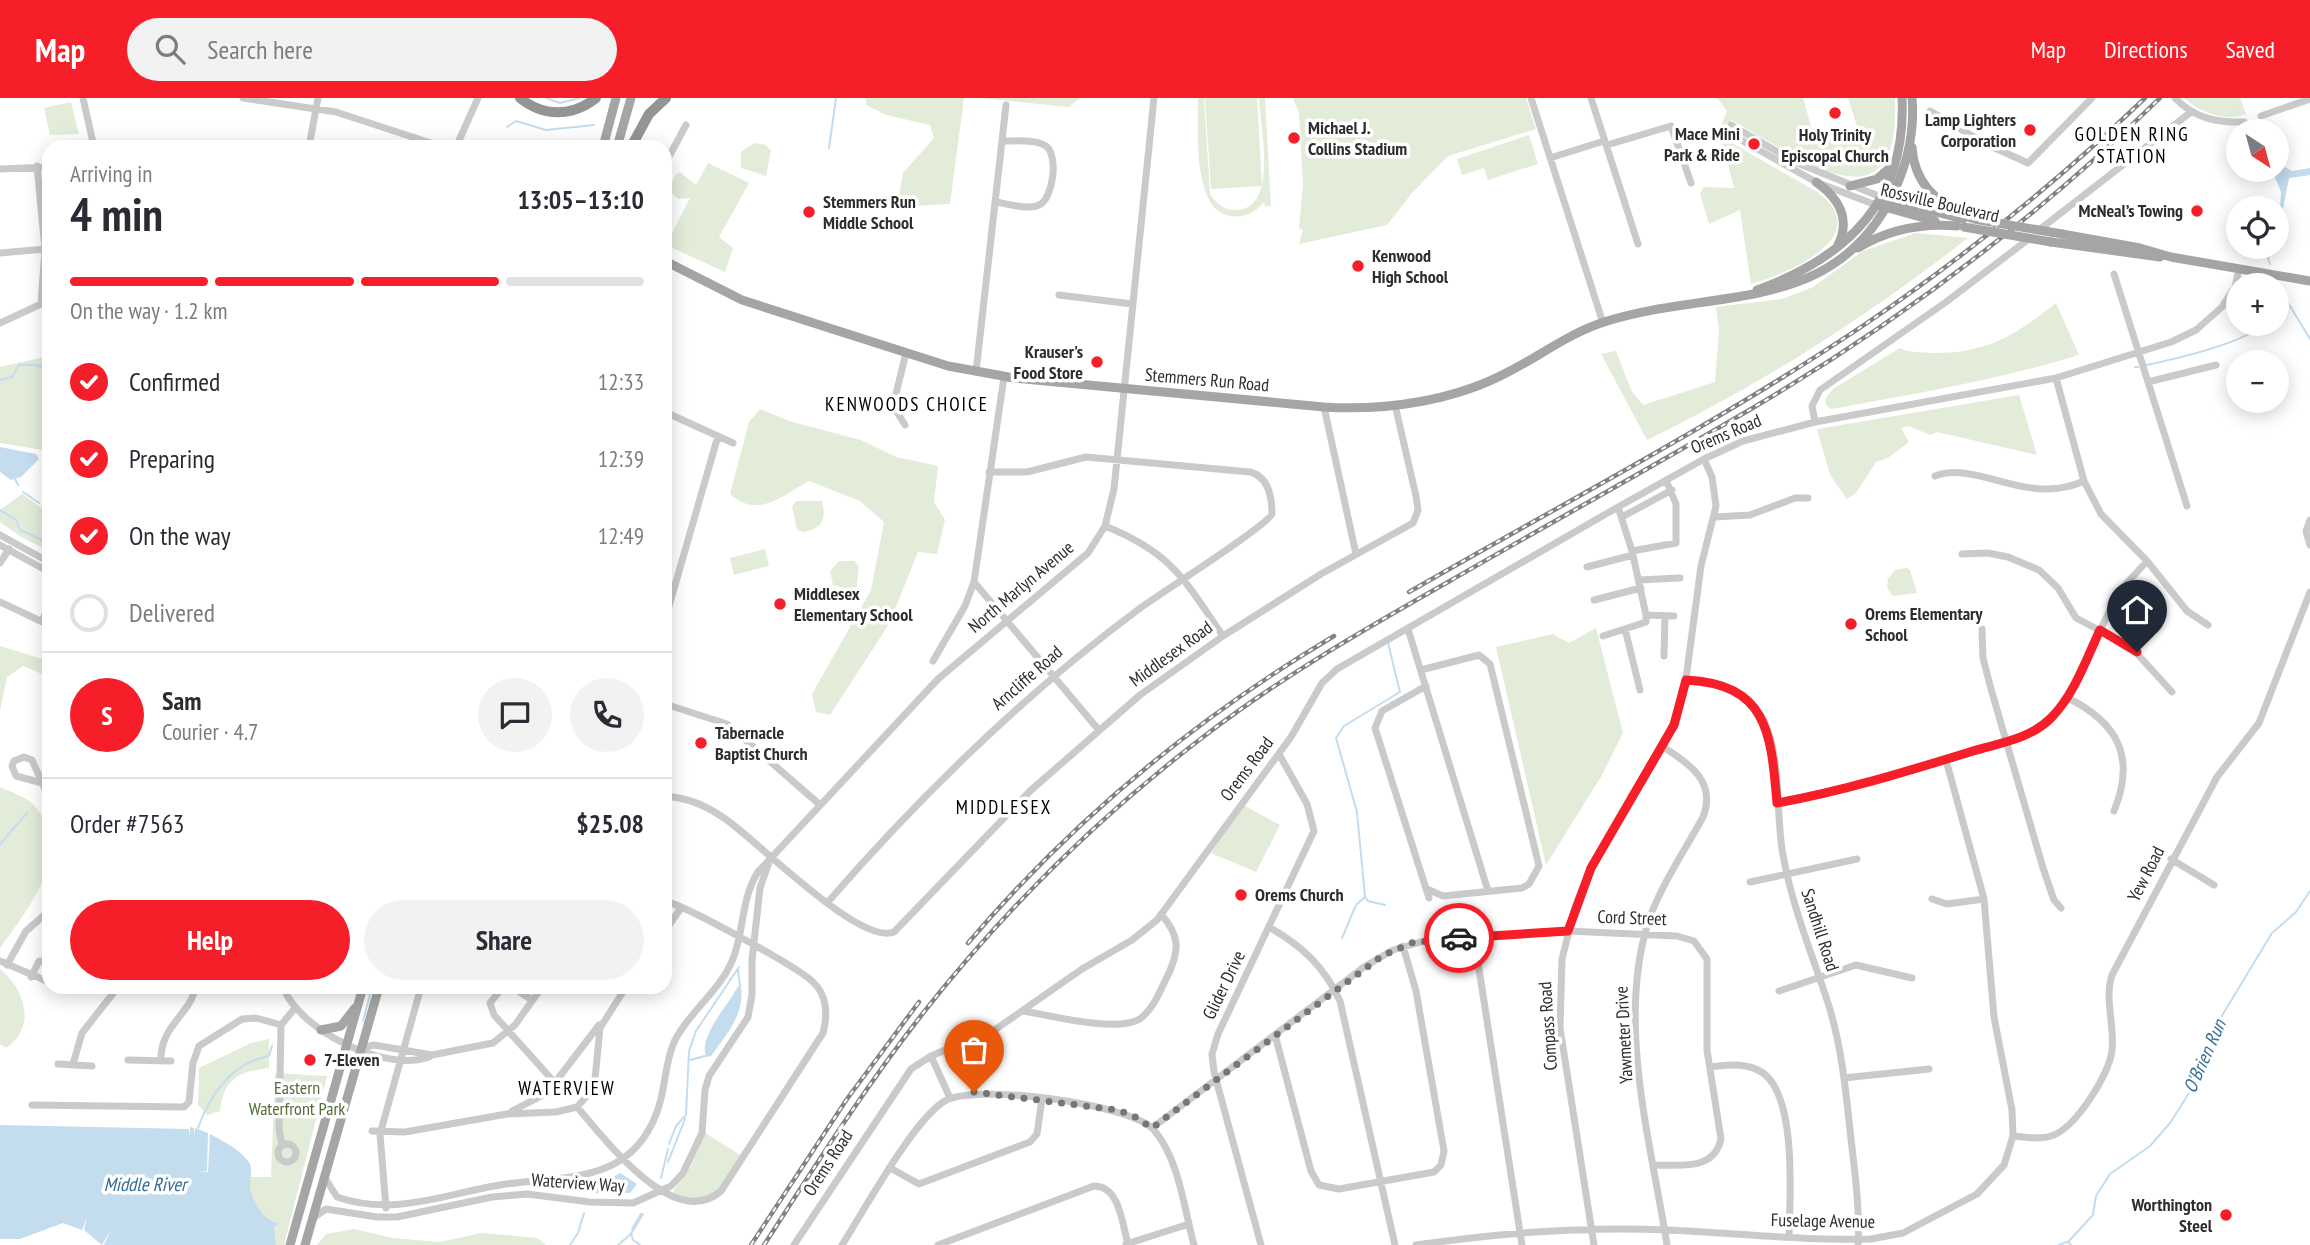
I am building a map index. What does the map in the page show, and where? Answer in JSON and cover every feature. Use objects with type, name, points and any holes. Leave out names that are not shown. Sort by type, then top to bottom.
[{"type":"highway","points":[[520,98],[538,109],[555,113],[582,107],[596,98]]},
{"type":"highway","points":[[635,140],[649,114],[666,98]]},
{"type":"main road","points":[[605,140],[616,98]]},
{"type":"main road","points":[[619,140],[631,98]]},
{"type":"main road","points":[[1883,202],[1903,124],[1902,98]]},
{"type":"main road","points":[[1912,98],[1911,137],[1915,166],[1926,188],[1950,210],[1973,219]]},
{"type":"main road","points":[[1883,202],[1904,168],[1911,137]]},
{"type":"main road","points":[[1850,186],[1877,179],[1895,163]]},
{"type":"main road","points":[[1816,182],[1835,198],[1843,214],[1839,254]]},
{"type":"main road","name":"Rossville Boulevard","points":[[1883,202],[1939,215],[2062,234],[2239,270],[2310,281]]},
{"type":"main road","name":"Rossville Boulevard","points":[[1883,202],[1960,227],[2139,256],[2171,257]]},
{"type":"main road","name":"Stemmers Run Road","points":[[672,265],[742,300],[906,353],[976,372],[1004,377],[1366,409],[1395,405],[1480,384],[1603,323],[1658,309],[1746,294],[1803,272],[1864,238],[1883,202]]},
{"type":"main road","points":[[1839,254],[1900,229],[1927,225],[1960,227]]},
{"type":"main road","points":[[290,1245],[361,994]]},
{"type":"main road","points":[[305,1245],[377,994]]},
{"type":"main road","points":[[321,1030],[341,1026],[358,1004]]},
{"type":"street","points":[[83,98],[92,140]]},
{"type":"street","points":[[243,98],[316,108],[421,140]]},
{"type":"street","points":[[310,140],[318,98]]},
{"type":"street","points":[[459,140],[478,98]]},
{"type":"street","name":"North Marlyn Avenue","points":[[746,901],[758,872],[938,679],[1088,553],[1105,526],[1114,492],[1154,98]]},
{"type":"street","points":[[1531,98],[1603,323]]},
{"type":"street","points":[[1591,98],[1638,244]]},
{"type":"street","points":[[1930,111],[1986,144],[2028,163],[2092,98]]},
{"type":"street","points":[[2175,98],[2191,112],[2226,122]]},
{"type":"street","points":[[2261,116],[2310,99]]},
{"type":"street","points":[[976,372],[1006,105]]},
{"type":"street","points":[[1815,422],[1812,406],[1820,390],[1946,302],[2191,112]]},
{"type":"street","points":[[672,151],[686,125]]},
{"type":"street","name":"Rossville Boulevard","points":[[1731,125],[1795,162],[1883,202],[1816,182],[1727,132],[1731,125]]},
{"type":"street","points":[[1550,158],[1671,127],[1691,183]]},
{"type":"street","points":[[996,202],[1035,207],[1046,201],[1053,159],[1048,148],[1041,144],[1003,141]]},
{"type":"street","points":[[37,166],[42,218]]},
{"type":"street","points":[[0,169],[42,166]]},
{"type":"street","points":[[0,253],[42,249]]},
{"type":"street","name":"Orems Road","points":[[794,1245],[900,1081],[915,1065],[931,1056],[985,1036],[1082,969],[1132,940],[1161,914],[1279,754],[1328,676],[1704,459],[1763,433],[2056,378],[2185,336],[2205,323],[2230,296],[2239,270]]},
{"type":"street","points":[[2114,274],[2187,506]]},
{"type":"street","points":[[0,323],[41,304],[42,290]]},
{"type":"street","points":[[1059,295],[1132,304]]},
{"type":"street","points":[[905,425],[893,406],[906,353]]},
{"type":"street","points":[[2148,382],[2216,365]]},
{"type":"street","points":[[933,661],[965,606],[974,582],[1004,377]]},
{"type":"street","points":[[2056,378],[2084,481],[2101,514],[2147,561],[2187,611],[2208,625]]},
{"type":"street","name":"Middlesex Road","points":[[827,903],[865,926],[890,934],[1013,807],[1098,729],[1223,636],[1356,554],[1407,527],[1418,515],[1395,405]]},
{"type":"street","points":[[1324,407],[1356,554]]},
{"type":"street","points":[[672,415],[733,443]]},
{"type":"street","points":[[672,596],[718,436]]},
{"type":"street","points":[[989,472],[1020,473],[1074,458],[1117,457]]},
{"type":"street","name":"Arncliffe Road","points":[[827,903],[907,812],[1053,675],[1182,577],[1262,527],[1271,517],[1272,508],[1266,484],[1256,474],[1117,457]]},
{"type":"street","name":"Compass Road","points":[[1594,1245],[1560,1028],[1560,971],[1568,931],[1591,868],[1674,725],[1686,680],[1702,564],[1715,517],[1714,488],[1704,459]]},
{"type":"street","points":[[1935,476],[1958,474],[2048,491],[2064,490],[2084,481]]},
{"type":"street","points":[[1587,567],[1676,542],[1678,523],[1672,490],[1666,480]]},
{"type":"street","points":[[1622,517],[1672,490]]},
{"type":"street","points":[[1715,517],[1750,514],[1784,501],[1808,498]]},
{"type":"street","points":[[1603,636],[1646,622],[1640,584],[1618,507]]},
{"type":"street","points":[[2310,520],[2306,531],[2310,545]]},
{"type":"street","points":[[1105,526],[1148,545],[1171,563],[1223,636]]},
{"type":"street","points":[[0,535],[42,558]]},
{"type":"street","points":[[0,564],[13,542]]},
{"type":"street","points":[[0,545],[42,568]]},
{"type":"street","points":[[1962,554],[1998,555],[2033,566],[2058,588],[2076,618],[2137,652],[2172,692]]},
{"type":"street","points":[[1777,803],[1832,793],[1946,760],[2007,742],[2045,724],[2068,698],[2118,593],[2147,561]]},
{"type":"street","points":[[1594,600],[1640,584],[1679,578]]},
{"type":"street","points":[[974,582],[1098,729]]},
{"type":"street","name":"Yew Road","points":[[2013,1136],[2046,1138],[2066,1129],[2101,1080],[2112,1054],[2109,997],[2112,975],[2217,777],[2259,723],[2310,592]]},
{"type":"street","points":[[0,602],[42,621]]},
{"type":"street","points":[[1646,615],[1674,616]]},
{"type":"street","points":[[1664,656],[1665,615]]},
{"type":"street","points":[[1408,629],[1488,891]]},
{"type":"street","points":[[1625,629],[1640,690]]},
{"type":"street","points":[[1982,629],[1983,658],[2048,884],[2061,908]]},
{"type":"street","points":[[1422,670],[1479,655],[1490,664],[1539,863],[1535,876],[1526,887],[1443,896],[1426,889]]},
{"type":"street","name":"Sandhill Road","points":[[1686,680],[1708,681],[1733,690],[1761,716],[1770,740],[1787,874],[1836,1032],[1844,1078],[1858,1206],[1858,1242]]},
{"type":"street","points":[[1426,686],[1382,711],[1375,728],[1429,898]]},
{"type":"street","points":[[2068,698],[2103,720],[2120,746],[2124,770],[2114,811]]},
{"type":"street","points":[[672,706],[727,724],[819,804]]},
{"type":"street","name":"Yawmeter Drive","points":[[1662,747],[1698,772],[1705,786],[1707,802],[1703,817],[1657,901],[1646,934],[1636,980],[1635,1020],[1667,1245]]},
{"type":"street","name":"Glider Drive","points":[[1261,1245],[1212,1060],[1215,1042],[1311,842],[1314,825],[1307,803],[1279,754]]},
{"type":"street","points":[[24,757],[32,760],[42,783],[16,776],[12,766],[14,761],[24,757]]},
{"type":"street","name":"Fuselage Avenue","points":[[1416,1245],[1521,1233],[1592,1230],[1665,1230],[1858,1242],[1903,1233],[1977,1194],[2004,1165],[2013,1136],[2013,1116],[1994,1017],[1984,899],[1946,760]]},
{"type":"street","points":[[672,797],[699,803],[732,823],[827,903]]},
{"type":"street","name":"North Marlyn Avenue","points":[[757,911],[760,888],[771,858]]},
{"type":"street","points":[[1750,882],[1857,859]]},
{"type":"street","points":[[2172,859],[2214,885]]},
{"type":"street","points":[[1932,899],[1947,904],[1984,899]]},
{"type":"street","name":"Waterview Way","points":[[325,1178],[337,1197],[386,1206],[496,1185],[576,1178],[600,1171],[623,1158],[652,1125],[675,1039],[730,967],[746,901]]},
{"type":"street","points":[[577,1107],[623,1158],[664,1191],[677,1200],[696,1204],[709,1201],[721,1191],[823,1033],[826,1007],[814,982],[738,937],[672,904]]},
{"type":"street","points":[[672,921],[681,908]]},
{"type":"street","name":"Waterview Way","points":[[313,1219],[325,1209],[334,1208],[363,1216],[387,1217],[527,1194],[623,1203],[645,1200],[664,1191],[683,1173],[694,1154],[702,1133],[705,1090],[709,1076],[738,1036],[748,1017],[752,995],[757,911]]},
{"type":"street","points":[[1023,1011],[1114,1024],[1130,1023],[1142,1018],[1152,1007],[1177,956],[1177,937],[1161,914]]},
{"type":"street","points":[[42,917],[26,932],[4,963],[42,980]]},
{"type":"street","points":[[1269,928],[1311,956],[1335,990],[1353,1045],[1395,1245]]},
{"type":"street","name":"Cord Street","points":[[1152,1128],[1374,960],[1404,946],[1424,941],[1568,931],[1688,938],[1704,951],[1707,959],[1706,1020],[1710,1068]]},
{"type":"street","points":[[1474,937],[1522,1245]]},
{"type":"street","points":[[1275,1035],[1315,1181],[1331,1190],[1430,1174],[1441,1165],[1444,1155],[1416,990],[1404,946]]},
{"type":"street","points":[[31,976],[39,961],[42,962]]},
{"type":"street","points":[[1779,990],[1818,976],[1863,965],[1912,978]]},
{"type":"street","points":[[73,1065],[82,1033],[113,994]]},
{"type":"street","points":[[160,1060],[165,1036],[193,994]]},
{"type":"street","points":[[287,994],[295,1008],[321,1030],[348,1044],[398,1061],[420,1060],[432,1055],[493,1043],[509,1031],[537,994]]},
{"type":"street","points":[[387,1217],[376,1130],[419,994]]},
{"type":"street","points":[[497,994],[490,1003],[494,1015],[556,1084]]},
{"type":"street","points":[[523,994],[532,1000]]},
{"type":"street","points":[[507,1114],[537,1099],[556,1084],[621,994]]},
{"type":"street","points":[[282,1146],[279,1129],[281,1025],[295,1008]]},
{"type":"street","points":[[32,1105],[184,1107],[189,1102],[194,1057],[205,1041],[234,1023],[250,1017],[281,1025]]},
{"type":"street","points":[[376,1130],[404,1132],[507,1114],[543,1113],[577,1107],[592,1088],[596,1052],[604,1019]]},
{"type":"street","points":[[362,1048],[374,1045],[402,1052],[432,1055]]},
{"type":"street","points":[[583,1045],[596,1052]]},
{"type":"street","points":[[931,1056],[950,1098]]},
{"type":"street","points":[[128,1060],[171,1061]]},
{"type":"street","points":[[58,1064],[92,1066]]},
{"type":"street","points":[[1655,1165],[1698,1165],[1717,1151],[1720,1132],[1710,1068],[1735,1065],[1751,1067],[1770,1079],[1780,1095],[1789,1170],[1789,1237]]},
{"type":"street","points":[[1844,1078],[1930,1069]]},
{"type":"street","points":[[842,1245],[927,1116],[950,1098],[981,1092],[1124,1112],[1152,1128],[1169,1155],[1194,1245]]},
{"type":"street","points":[[537,1099],[543,1113]]},
{"type":"street","points":[[891,1169],[919,1184],[1033,1140],[1037,1134],[1042,1100]]},
{"type":"street","points":[[527,1182],[527,1194]]},
{"type":"street","points":[[938,1245],[1094,1186],[1105,1188],[1113,1196],[1126,1244],[1189,1224]]},
{"type":"green space","points":[[866,98],[964,98],[950,204],[913,206],[898,201],[903,173],[934,138],[930,125],[886,115],[866,105]]},
{"type":"green space","points":[[980,98],[1080,98],[1069,107]]},
{"type":"green space","points":[[1198,98],[1204,98],[1210,194],[1221,206],[1237,210],[1250,206],[1263,181],[1264,145],[1259,98],[1265,98],[1271,206],[1265,206],[1264,202],[1249,214],[1230,216],[1218,210],[1209,199],[1200,166]]},
{"type":"green space","points":[[1205,98],[1257,98],[1262,186],[1211,189]]},
{"type":"green space","points":[[1293,98],[1526,98],[1536,129],[1448,156],[1412,193],[1387,225],[1299,244],[1303,230],[1299,228],[1303,185],[1299,113]]},
{"type":"green space","points":[[1717,98],[1803,98],[1815,141],[1857,126],[1848,98],[1895,98],[1892,141],[1881,166],[1863,176],[1840,175],[1814,166],[1731,120],[1722,130],[1725,139],[1817,192],[1833,208],[1837,224],[1832,238],[1820,251],[1785,272],[1751,284],[1740,210],[1709,224],[1700,194],[1703,187],[1734,188],[1719,130],[1727,111]]},
{"type":"green space","points":[[2184,98],[2240,98],[2246,114],[2230,117],[2213,115]]},
{"type":"green space","points":[[71,102],[79,134],[50,135],[44,108]]},
{"type":"green space","points":[[1529,135],[1538,164],[1488,180],[1484,168],[1462,175],[1457,159]]},
{"type":"green space","points":[[754,143],[766,145],[771,151],[766,176],[741,168],[741,152]]},
{"type":"green space","points":[[708,163],[749,183],[719,237],[733,248],[725,272],[672,248],[672,233],[690,198],[678,199],[672,193],[672,183],[680,172],[696,185]]},
{"type":"green space","points":[[1916,233],[1968,238],[1892,295],[1813,348],[1731,396],[1647,440],[1601,354],[1616,351],[1632,392],[1643,405],[1715,382],[1719,330],[1716,307],[1782,299],[1813,287],[1863,251]]},
{"type":"green space","points":[[2056,303],[2079,355],[2018,372],[1925,392],[1831,409],[1826,405],[1825,399],[1833,389],[1900,348],[1911,352],[1932,353],[1984,346],[2013,334]]},
{"type":"green space","points":[[42,358],[42,450],[0,443],[0,367]]},
{"type":"green space","points":[[2019,395],[2037,455],[1937,432],[1930,435],[1909,426],[1901,428],[1909,442],[1888,458],[1876,462],[1856,493],[1847,499],[1830,475],[1817,429]]},
{"type":"green space","points":[[760,409],[792,422],[861,440],[896,457],[938,466],[934,502],[945,520],[937,554],[918,552],[889,624],[830,715],[816,712],[812,694],[871,590],[884,522],[860,501],[809,481],[780,498],[760,505],[750,505],[730,494],[749,422]]},
{"type":"green space","points":[[22,494],[42,508],[42,548],[0,522],[0,510]]},
{"type":"green space","points":[[796,501],[822,501],[824,513],[820,525],[805,532],[797,530],[792,506]]},
{"type":"green space","points":[[765,549],[769,566],[734,575],[730,558]]},
{"type":"green space","points":[[839,561],[854,561],[859,566],[856,591],[833,585],[830,571]]},
{"type":"green space","points":[[1907,568],[1917,593],[1893,596],[1887,588],[1888,579],[1895,570]]},
{"type":"green space","points":[[1596,628],[1623,733],[1602,775],[1546,865],[1496,647],[1553,634],[1569,643]]},
{"type":"green space","points":[[0,646],[42,659],[42,674],[23,666],[7,677],[0,711]]},
{"type":"green space","points":[[0,787],[31,802],[42,818],[42,881],[0,948]]},
{"type":"green space","points":[[1243,805],[1280,825],[1256,872],[1211,853]]},
{"type":"green space","points":[[0,969],[16,986],[24,1008],[22,1029],[6,1048],[0,1044]]},
{"type":"green space","points":[[269,1039],[269,1068],[249,1072],[234,1079],[225,1091],[220,1111],[207,1115],[198,1105],[199,1068],[251,1043]]},
{"type":"green space","name":"Eastern Waterfront Park","points":[[275,1073],[327,1076],[284,1245],[276,1245],[254,1204],[249,1186],[249,1177],[271,1177]]},
{"type":"green space","points":[[705,1133],[742,1156],[722,1185],[707,1196],[687,1197],[674,1193],[691,1166]]},
{"type":"green space","points":[[354,1229],[393,1238],[439,1242],[482,1233],[537,1238],[546,1245],[317,1245],[326,1234]]},
{"type":"water","points":[[2310,168],[2310,175],[2289,178],[2289,169]]},
{"type":"water","points":[[2277,182],[2288,182],[2286,196],[2281,196]]},
{"type":"water","points":[[0,447],[36,454],[39,459],[21,477],[11,480],[0,472]]},
{"type":"water","points":[[738,986],[741,987],[741,997],[737,1015],[711,1056],[706,1057],[706,1040],[710,1030]]},
{"type":"water","name":"Middle River","points":[[0,1125],[189,1129],[190,1137],[190,1127],[194,1128],[194,1137],[195,1128],[208,1133],[207,1171],[199,1171],[208,1172],[210,1134],[242,1154],[250,1164],[250,1189],[255,1202],[264,1216],[278,1223],[274,1228],[276,1245],[104,1245],[111,1229],[102,1245],[84,1230],[87,1217],[82,1230],[63,1223],[20,1239],[0,1239]]},
{"type":"water","points":[[620,1173],[637,1184],[630,1193],[586,1193]]},
{"type":"waterway","points":[[546,98],[560,103],[580,98]]},
{"type":"waterway","points":[[829,148],[836,98]]},
{"type":"waterway","points":[[507,127],[516,121],[546,130],[594,125]]},
{"type":"waterway","name":"O'Brien Run","points":[[2268,259],[2270,264]]},
{"type":"waterway","name":"O'Brien Run","points":[[2289,304],[2310,339]]},
{"type":"waterway","points":[[2147,365],[2226,344],[2245,336]]},
{"type":"waterway","points":[[0,380],[12,377],[19,365],[42,367]]},
{"type":"waterway","points":[[15,479],[18,485]]},
{"type":"waterway","points":[[23,492],[39,503]]},
{"type":"waterway","points":[[0,510],[16,520],[20,530],[42,540]]},
{"type":"waterway","points":[[1385,905],[1368,901],[1365,897],[1357,812],[1336,738],[1344,726],[1400,692],[1388,643]]},
{"type":"waterway","points":[[0,844],[27,813]]},
{"type":"waterway","name":"O'Brien Run","points":[[2071,1245],[2068,1242],[2093,1215],[2096,1196],[2110,1174],[2150,1146],[2170,1123],[2196,1082],[2220,1019],[2272,933],[2296,912],[2310,891]]},
{"type":"waterway","points":[[1342,938],[1356,905],[1365,897]]},
{"type":"waterway","points":[[669,1144],[676,1126],[686,1115],[689,1051],[696,1031],[739,967]]},
{"type":"waterway","points":[[738,970],[740,986]]},
{"type":"waterway","points":[[363,1021],[370,994]]},
{"type":"waterway","points":[[198,1128],[209,1103],[224,1082],[244,1065],[269,1056],[272,1046]]},
{"type":"waterway","points":[[690,1060],[705,1056]]},
{"type":"waterway","points":[[668,1162],[685,1119]]},
{"type":"waterway","points":[[661,1178],[668,1149]]},
{"type":"waterway","points":[[570,1245],[578,1233],[584,1213]]},
{"type":"waterway","points":[[632,1229],[641,1214]]},
{"type":"waterway","points":[[618,1245],[631,1234],[643,1214]]},
{"type":"waterway","points":[[631,1233],[633,1240],[640,1245]]},
{"type":"waterway","points":[[2059,1245],[2067,1242]]},
{"type":"railway","points":[[1409,592],[1694,431],[1861,327],[2008,218],[2078,160],[2145,98]]},
{"type":"railway","points":[[764,1245],[879,1073],[952,978],[1054,866],[1167,765],[1265,692],[1325,654],[1751,409],[1860,341],[2016,226],[2160,98]]},
{"type":"railway","points":[[968,943],[1050,855],[1138,775],[1233,701],[1334,636]]},
{"type":"railway","points":[[751,1245],[847,1099],[919,1002]]},
{"type":"way so far","points":[[974,1092],[1117,1110],[1132,1115],[1152,1128],[1364,967],[1411,943],[1459,938]]},
{"type":"place","name":"Holy Trinity Episcopal Church","points":[[1835,113]]},
{"type":"place","name":"Lamp Lighters Corporation","points":[[2030,130]]},
{"type":"place","name":"Michael J. Collins Stadium","points":[[1294,138]]},
{"type":"place","name":"Mace Mini Park & Ride","points":[[1754,144]]},
{"type":"place","name":"McNeal’s Towing","points":[[2197,211]]},
{"type":"place","name":"Stemmers Run Middle School","points":[[809,212]]},
{"type":"place","name":"Kenwood High School","points":[[1358,266]]},
{"type":"place","name":"Krauser's Food Store","points":[[1097,362]]},
{"type":"place","name":"Middlesex Elementary School","points":[[780,604]]},
{"type":"place","name":"Orems Elementary School","points":[[1851,624]]},
{"type":"place","name":"Tabernacle Baptist Church","points":[[701,743]]},
{"type":"place","name":"Orems Church","points":[[1241,895]]},
{"type":"place","name":"7-Eleven","points":[[310,1060]]},
{"type":"place","name":"Worthington Steel","points":[[2226,1215]]},
{"type":"district","name":"GOLDEN RING STATION","points":[[2132,145]]},
{"type":"district","name":"KENWOODS CHOICE","points":[[907,404]]},
{"type":"district","name":"MIDDLESEX","points":[[1004,807]]},
{"type":"district","name":"WATERVIEW","points":[[567,1088]]},
{"type":"route","points":[[1459,938],[1568,931],[1591,868],[1674,725],[1686,680],[1720,684],[1751,702],[1767,728],[1773,755],[1777,803],[1877,781],[2007,742],[2034,731],[2045,724],[2068,698],[2100,630],[2137,652]]}]
